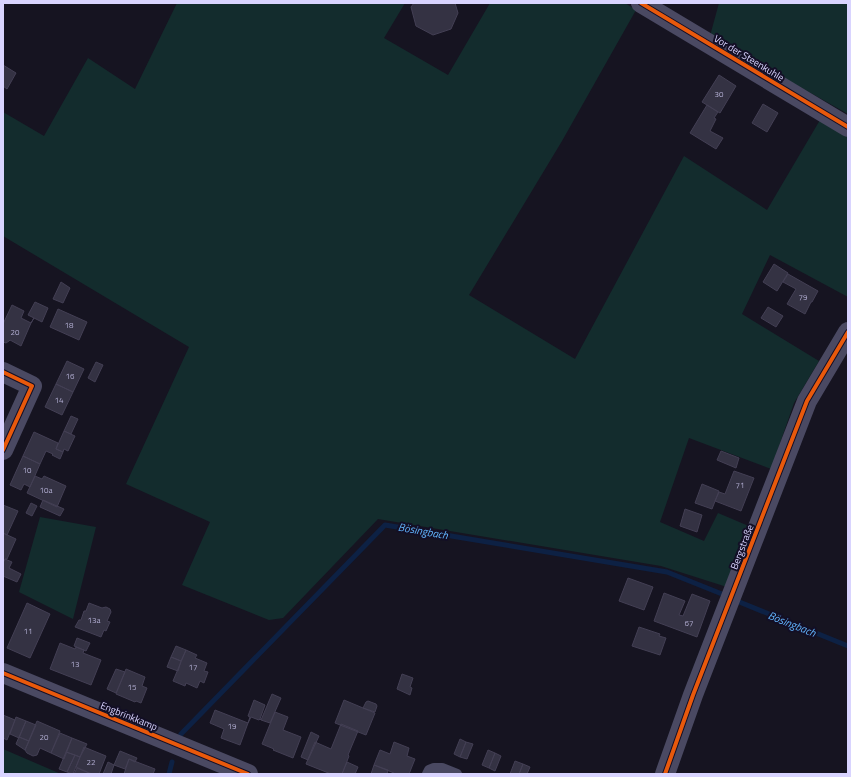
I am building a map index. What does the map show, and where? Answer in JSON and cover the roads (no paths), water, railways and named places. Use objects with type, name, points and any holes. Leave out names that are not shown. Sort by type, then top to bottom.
[{"type":"street","name":"Vor der Steenkuhle","points":[[641,3],[848,127]]},
{"type":"street","name":"Bergstraße","points":[[665,774],[693,695],[806,401],[848,332]]},
{"type":"street","points":[[3,372],[32,386],[3,450]]},
{"type":"street","name":"Engbrinkkamp","points":[[3,673],[248,774]]},
{"type":"lane","points":[[427,774],[429,770],[434,768],[442,768],[457,774]]},
{"type":"waterway","name":"Bösingbach","points":[[181,734],[385,525],[667,572],[722,594]]},
{"type":"waterway","name":"Bösingbach","points":[[737,601],[848,646]]},
{"type":"waterway","name":"Bösingbach","points":[[169,774],[172,762]]}]
